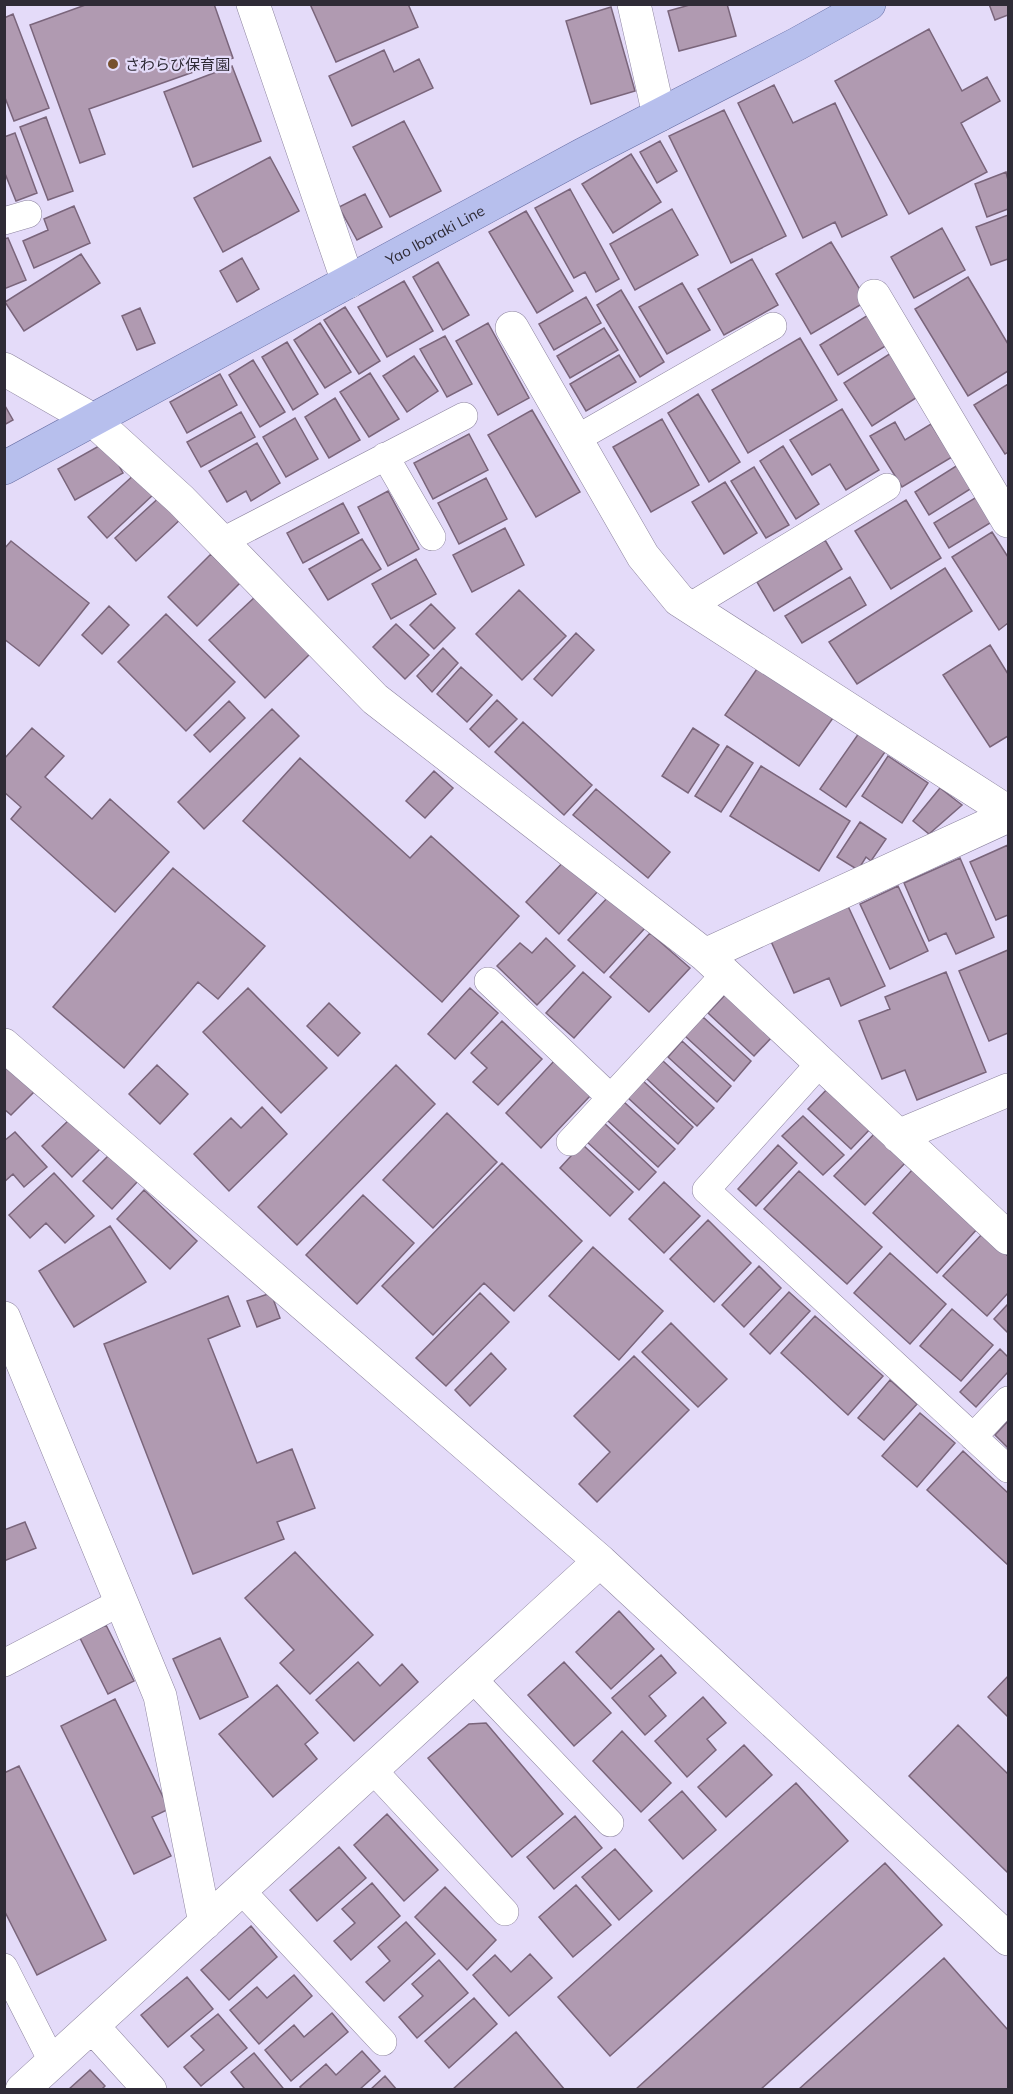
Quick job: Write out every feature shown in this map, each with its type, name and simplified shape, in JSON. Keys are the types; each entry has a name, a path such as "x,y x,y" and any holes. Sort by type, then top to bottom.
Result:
{"main road":[{"name":"Yao Ibaraki Line","path":"4,468 869,4"}],"street":[{"path":"253,4 348,282"},
{"path":"634,4 659,115"},
{"path":"874,296 1008,520"},
{"path":"512,328 643,556 679,600 1008,814 715,965"},
{"path":"4,369 93,420 181,500 375,699 715,965 1008,1238"},
{"path":"4,1045 600,1562 1008,1939"},
{"path":"898,1136 1008,1090"},
{"path":"4,1318 160,1696 205,1923"},
{"path":"22,2090 600,1562"},
{"path":"93,2027 150,2090"}],"lane":[{"path":"576,439 773,326"},
{"path":"222,542 464,416"},
{"path":"386,456 432,537"},
{"path":"689,607 887,487"},
{"path":"570,1142 611,1098 715,965"},
{"path":"488,981 611,1098"},
{"path":"820,1063 706,1190 1008,1469"},
{"path":"974,1437 1008,1400"},
{"path":"4,1663 121,1602"},
{"path":"473,1679 610,1823"},
{"path":"373,1770 505,1912"},
{"path":"241,1890 383,2042"},
{"path":"4,1967 53,2063"}],"building":[{"path":"88,4 214,4 233,58 89,109 105,154 80,163 30,25"},
{"path":"310,4 408,4 418,27 336,62"},
{"path":"693,4 727,4 736,36 679,51 668,11"},
{"path":"989,4 1008,4 1008,15 995,20"},
{"path":"611,7 635,91 591,104 566,21"},
{"path":"13,14 49,108 14,121 4,95 4,18"},
{"path":"929,29 962,91 987,77 1000,101 961,123 987,172 909,214 835,81"},
{"path":"384,50 394,72 419,59 433,88 352,126 329,76"},
{"path":"232,66 261,141 193,167 164,92"},
{"path":"774,85 793,123 835,103 887,215 842,237 835,222 803,238 738,103"},
{"path":"724,110 786,236 731,263 669,136"},
{"path":"46,117 73,191 48,200 20,127"},
{"path":"404,121 441,191 390,217 353,147"},
{"path":"15,133 37,193 16,201 4,171 4,137"},
{"path":"660,141 677,171 657,183 640,152"},
{"path":"631,154 661,202 613,233 582,184"},
{"path":"270,157 299,211 223,252 194,198"},
{"path":"1006,172 1008,209 987,217 975,184"},
{"path":"570,189 619,279 596,292 585,272 574,278 535,208"},
{"path":"365,194 382,227 357,240 339,207"},
{"path":"74,206 90,243 34,268 23,241 48,230 44,219"},
{"path":"672,209 698,255 635,290 610,244"},
{"path":"526,211 573,291 537,313 489,232"},
{"path":"1008,215 1008,259 991,265 976,227"},
{"path":"942,228 965,270 914,298 891,257"},
{"path":"8,238 26,280 4,289 4,239"},
{"path":"831,242 867,301 811,334 776,274"},
{"path":"81,254 100,283 24,331 5,302"},
{"path":"242,258 259,289 237,302 220,271"},
{"path":"752,259 778,305 724,335 698,289"},
{"path":"438,262 469,315 443,330 413,277"},
{"path":"968,277 1008,344 1008,371 968,396 915,309"},
{"path":"404,281 433,331 387,357 358,307"},
{"path":"682,283 710,330 667,354 639,307"},
{"path":"621,290 664,362 640,377 597,305"},
{"path":"586,297 601,323 554,350 539,324"},
{"path":"345,307 380,361 359,374 324,320"},
{"path":"140,308 155,343 137,350 122,316"},
{"path":"873,312 892,342 838,375 820,345"},
{"path":"320,323 351,372 325,388 294,340"},
{"path":"488,323 529,398 498,415 456,341"},
{"path":"604,328 618,350 570,378 557,356"},
{"path":"445,336 472,384 447,397 420,349"},
{"path":"800,338 837,400 748,453 712,390"},
{"path":"287,342 318,394 293,410 262,357"},
{"path":"891,353 919,396 872,426 844,383"},
{"path":"619,355 636,382 586,411 570,384"},
{"path":"414,356 438,391 407,412 383,376"},
{"path":"253,360 285,412 260,427 229,375"},
{"path":"370,373 399,419 369,437 340,392"},
{"path":"220,374 237,405 187,433 170,402"},
{"path":"1008,384 1008,452 1005,454 974,405"},
{"path":"698,394 740,462 709,482 668,413"},
{"path":"335,398 360,440 329,458 305,417"},
{"path":"4,404 13,420 4,425"},
{"path":"842,409 879,470 846,490 830,464 812,475 790,440"},
{"path":"532,410 580,492 536,517 488,435"},
{"path":"241,412 255,437 201,467 187,442"},
{"path":"295,418 318,459 286,477 263,437"},
{"path":"662,419 699,485 651,512 613,447"},
{"path":"895,422 905,440 931,424 952,457 902,487 870,436"},
{"path":"469,434 488,470 433,499 414,463"},
{"path":"106,442 123,473 75,500 58,469"},
{"path":"257,443 280,483 251,501 246,491 227,502 209,471"},
{"path":"783,446 819,504 796,519 760,461"},
{"path":"961,463 975,486 929,515 915,492"},
{"path":"754,467 789,525 766,538 731,481"},
{"path":"136,473 155,493 107,538 88,517"},
{"path":"486,478 507,519 459,544 438,503"},
{"path":"725,482 757,533 724,554 692,502"},
{"path":"388,491 419,549 388,566 358,507"},
{"path":"163,494 183,517 136,561 115,538"},
{"path":"980,495 995,520 949,548 934,523"},
{"path":"906,500 941,558 891,589 855,531"},
{"path":"343,503 359,533 303,563 287,533"},
{"path":"505,528 524,565 472,592 453,555"},
{"path":"992,532 1008,557 1008,623 999,630 952,557"},
{"path":"362,539 381,569 328,600 309,569"},
{"path":"825,540 842,569 774,611 757,582"},
{"path":"11,541 89,603 39,666 4,639 4,549"},
{"path":"211,554 240,583 197,626 168,597"},
{"path":"416,559 436,594 391,619 372,584"},
{"path":"945,568 972,611 857,684 829,642"},
{"path":"850,577 866,605 802,643 785,616"},
{"path":"519,590 566,636 522,680 476,634"},
{"path":"257,595 312,652 265,698 209,640"},
{"path":"431,604 455,628 434,649 410,625"},
{"path":"109,606 129,625 102,654 82,635"},
{"path":"166,614 235,682 186,731 118,662"},
{"path":"396,624 429,655 405,679 373,647"},
{"path":"576,633 594,650 552,696 534,679"},
{"path":"990,645 1008,674 1008,736 990,747 943,675"},
{"path":"443,648 458,663 432,692 417,676"},
{"path":"759,666 833,718 799,766 725,715"},
{"path":"461,667 492,695 467,722 437,694"},
{"path":"497,700 517,719 489,747 470,729"},
{"path":"229,701 245,718 210,752 194,735"},
{"path":"272,709 299,736 204,829 178,802"},
{"path":"523,722 592,785 564,815 495,752"},
{"path":"32,728 64,756 45,777 92,819 110,799 169,852 115,912 11,819 21,807 4,792 4,759"},
{"path":"693,728 719,745 688,793 662,776"},
{"path":"859,733 885,752 846,807 820,789"},
{"path":"727,746 753,763 721,812 695,796"},
{"path":"888,756 928,783 902,823 862,796"},
{"path":"300,758 410,858 431,836 519,916 442,1002 243,821"},
{"path":"761,766 850,821 819,871 730,816"},
{"path":"434,771 453,788 425,818 406,801"},
{"path":"940,788 962,805 929,834 913,821"},
{"path":"596,789 670,852 648,878 573,815"},
{"path":"860,822 886,839 871,861 866,857 858,870 837,857"},
{"path":"1008,845 1008,915 996,920 970,862"},
{"path":"960,858 994,937 956,954 946,933 929,941 904,883"},
{"path":"565,860 598,891 559,934 526,902"},
{"path":"173,868 265,946 218,999 198,982 124,1068 53,1007"},
{"path":"898,886 928,951 890,969 860,904"},
{"path":"609,896 645,928 604,973 568,940"},
{"path":"847,904 885,986 841,1006 829,978 794,993 770,939"},
{"path":"650,933 690,968 649,1012 610,977"},
{"path":"546,938 575,966 537,1005 497,966 520,943 532,953"},
{"path":"1008,950 1008,1033 989,1041 959,971"},
{"path":"583,972 611,997 574,1038 546,1013"},
{"path":"946,972 986,1072 917,1100 905,1070 882,1079 859,1021 890,1009 885,997"},
{"path":"248,988 327,1068 281,1113 203,1032"},
{"path":"470,988 498,1013 455,1059 428,1034"},
{"path":"725,995 772,1037 754,1056 708,1013"},
{"path":"329,1003 360,1033 338,1056 307,1026"},
{"path":"703,1017 751,1061 734,1081 685,1036"},
{"path":"502,1021 542,1059 498,1105 473,1082 487,1068 471,1053"},
{"path":"682,1041 731,1086 717,1102 668,1057"},
{"path":"4,1060 36,1090 11,1115 4,1109"},
{"path":"554,1061 590,1096 541,1148 506,1113"},
{"path":"663,1061 714,1108 697,1126 646,1078"},
{"path":"157,1065 188,1094 160,1124 129,1094"},
{"path":"396,1065 435,1104 297,1245 258,1207"},
{"path":"642,1080 693,1127 678,1144 627,1097"},
{"path":"830,1086 873,1126 851,1149 808,1109"},
{"path":"624,1102 675,1149 658,1167 607,1120"},
{"path":"262,1107 287,1134 229,1191 194,1154 231,1118 241,1128"},
{"path":"447,1113 497,1162 433,1228 383,1180"},
{"path":"803,1116 844,1155 823,1175 782,1136"},
{"path":"71,1118 101,1148 72,1177 42,1146"},
{"path":"603,1122 656,1172 639,1190 586,1141"},
{"path":"15,1132 47,1167 24,1187 13,1174 4,1182 4,1141"},
{"path":"876,1132 907,1161 865,1205 834,1176"},
{"path":"582,1144 633,1192 610,1216 560,1168"},
{"path":"778,1145 797,1163 756,1206 738,1189"},
{"path":"110,1154 138,1181 112,1209 83,1181"},
{"path":"502,1163 582,1241 514,1311 484,1283 433,1335 382,1286"},
{"path":"913,1169 978,1228 937,1273 873,1213"},
{"path":"799,1171 882,1247 847,1284 764,1209"},
{"path":"54,1173 94,1216 65,1243 46,1223 30,1238 9,1215"},
{"path":"664,1182 700,1216 664,1253 629,1219"},
{"path":"144,1190 197,1241 170,1269 117,1219"},
{"path":"363,1195 414,1243 357,1304 306,1255"},
{"path":"708,1220 751,1263 714,1302 670,1259"},
{"path":"110,1226 146,1282 74,1327 39,1271"},
{"path":"983,1233 1008,1256 1008,1293 987,1316 943,1276"},
{"path":"593,1247 663,1311 619,1360 549,1296"},
{"path":"890,1253 946,1304 910,1344 854,1293"},
{"path":"759,1266 781,1288 744,1327 722,1305"},
{"path":"789,1292 810,1311 770,1354 750,1334"},
{"path":"271,1293 280,1318 257,1327 247,1301"},
{"path":"480,1293 509,1322 446,1386 416,1358"},
{"path":"228,1296 240,1326 208,1339 257,1463 292,1449 315,1508 277,1522 284,1539 193,1574 104,1344"},
{"path":"1008,1304 1008,1333 994,1319"},
{"path":"952,1309 993,1345 961,1381 920,1346"},
{"path":"815,1316 883,1376 848,1415 781,1353"},
{"path":"671,1323 727,1379 698,1407 642,1352"},
{"path":"1000,1349 1008,1357 1008,1372 976,1407 960,1392"},
{"path":"491,1353 506,1369 470,1406 455,1390"},
{"path":"634,1356 689,1410 597,1502 579,1484 610,1452 574,1416"},
{"path":"890,1380 917,1404 884,1440 858,1418"},
{"path":"920,1413 955,1443 917,1487 882,1456"},
{"path":"1008,1421 1008,1448 995,1435"},
{"path":"963,1451 1008,1493 1008,1565 927,1490"},
{"path":"25,1522 36,1548 4,1561 4,1530"},
{"path":"295,1552 373,1635 310,1694 280,1663 294,1650 245,1598"},
{"path":"619,1611 654,1649 611,1689 576,1652"},
{"path":"106,1625 134,1681 108,1694 80,1638"},
{"path":"220,1638 248,1697 200,1719 173,1659"},
{"path":"661,1655 676,1673 649,1696 666,1716 645,1735 612,1698"},
{"path":"358,1662 380,1686 402,1664 418,1682 354,1741 316,1700"},
{"path":"564,1662 611,1713 574,1746 528,1695"},
{"path":"1008,1676 1008,1717 988,1697"},
{"path":"277,1685 318,1733 305,1744 317,1759 273,1797 219,1734"},
{"path":"703,1697 726,1723 707,1739 716,1750 687,1777 655,1741"},
{"path":"115,1699 169,1809 152,1817 171,1856 134,1874 61,1726"},
{"path":"486,1723 563,1814 512,1857 428,1758 469,1724"},
{"path":"958,1725 1008,1774 1008,1873 909,1776"},
{"path":"622,1731 671,1783 641,1812 593,1761"},
{"path":"744,1745 772,1775 726,1817 698,1787"},
{"path":"19,1766 106,1940 37,1975 4,1910 4,1773"},
{"path":"796,1783 848,1841 610,2056 558,1997"},
{"path":"682,1791 716,1830 683,1859 649,1820"},
{"path":"387,1814 438,1870 404,1901 354,1845"},
{"path":"575,1816 602,1848 554,1889 527,1857"},
{"path":"339,1847 366,1878 317,1921 290,1890"},
{"path":"615,1849 652,1891 619,1920 582,1877"},
{"path":"885,1863 942,1925 760,2090 635,2090"},
{"path":"372,1883 400,1916 351,1960 334,1941 355,1923 342,1909"},
{"path":"576,1885 611,1925 573,1957 539,1917"},
{"path":"445,1887 496,1940 467,1970 415,1917"},
{"path":"406,1922 435,1954 384,2001 366,1982 390,1961 378,1947"},
{"path":"251,1926 277,1957 229,2000 201,1970"},
{"path":"530,1954 552,1978 509,2016 473,1975 495,1955 511,1972"},
{"path":"944,1958 1008,2030 1008,2090 798,2090"},
{"path":"439,1960 468,1993 417,2038 399,2017 423,1996 412,1984"},
{"path":"294,1975 312,1996 259,2044 230,2010 257,1987 267,1998"},
{"path":"187,1977 213,2009 168,2047 141,2015"},
{"path":"474,1998 497,2024 449,2068 425,2041"},
{"path":"332,2013 348,2032 291,2081 265,2050 294,2025 304,2037"},
{"path":"218,2014 247,2048 201,2086 184,2067 204,2050 191,2036"},
{"path":"516,2032 565,2090 452,2090"},
{"path":"362,2051 380,2071 359,2090 302,2090 300,2087 326,2064 336,2075"},
{"path":"254,2053 283,2088 282,2090 242,2090 244,2088 231,2072"},
{"path":"90,2070 105,2086 101,2090 68,2090"},
{"path":"385,2076 397,2090 370,2090"}],"place":[{"name":"さわらび保育園","path":"113,64"}]}
